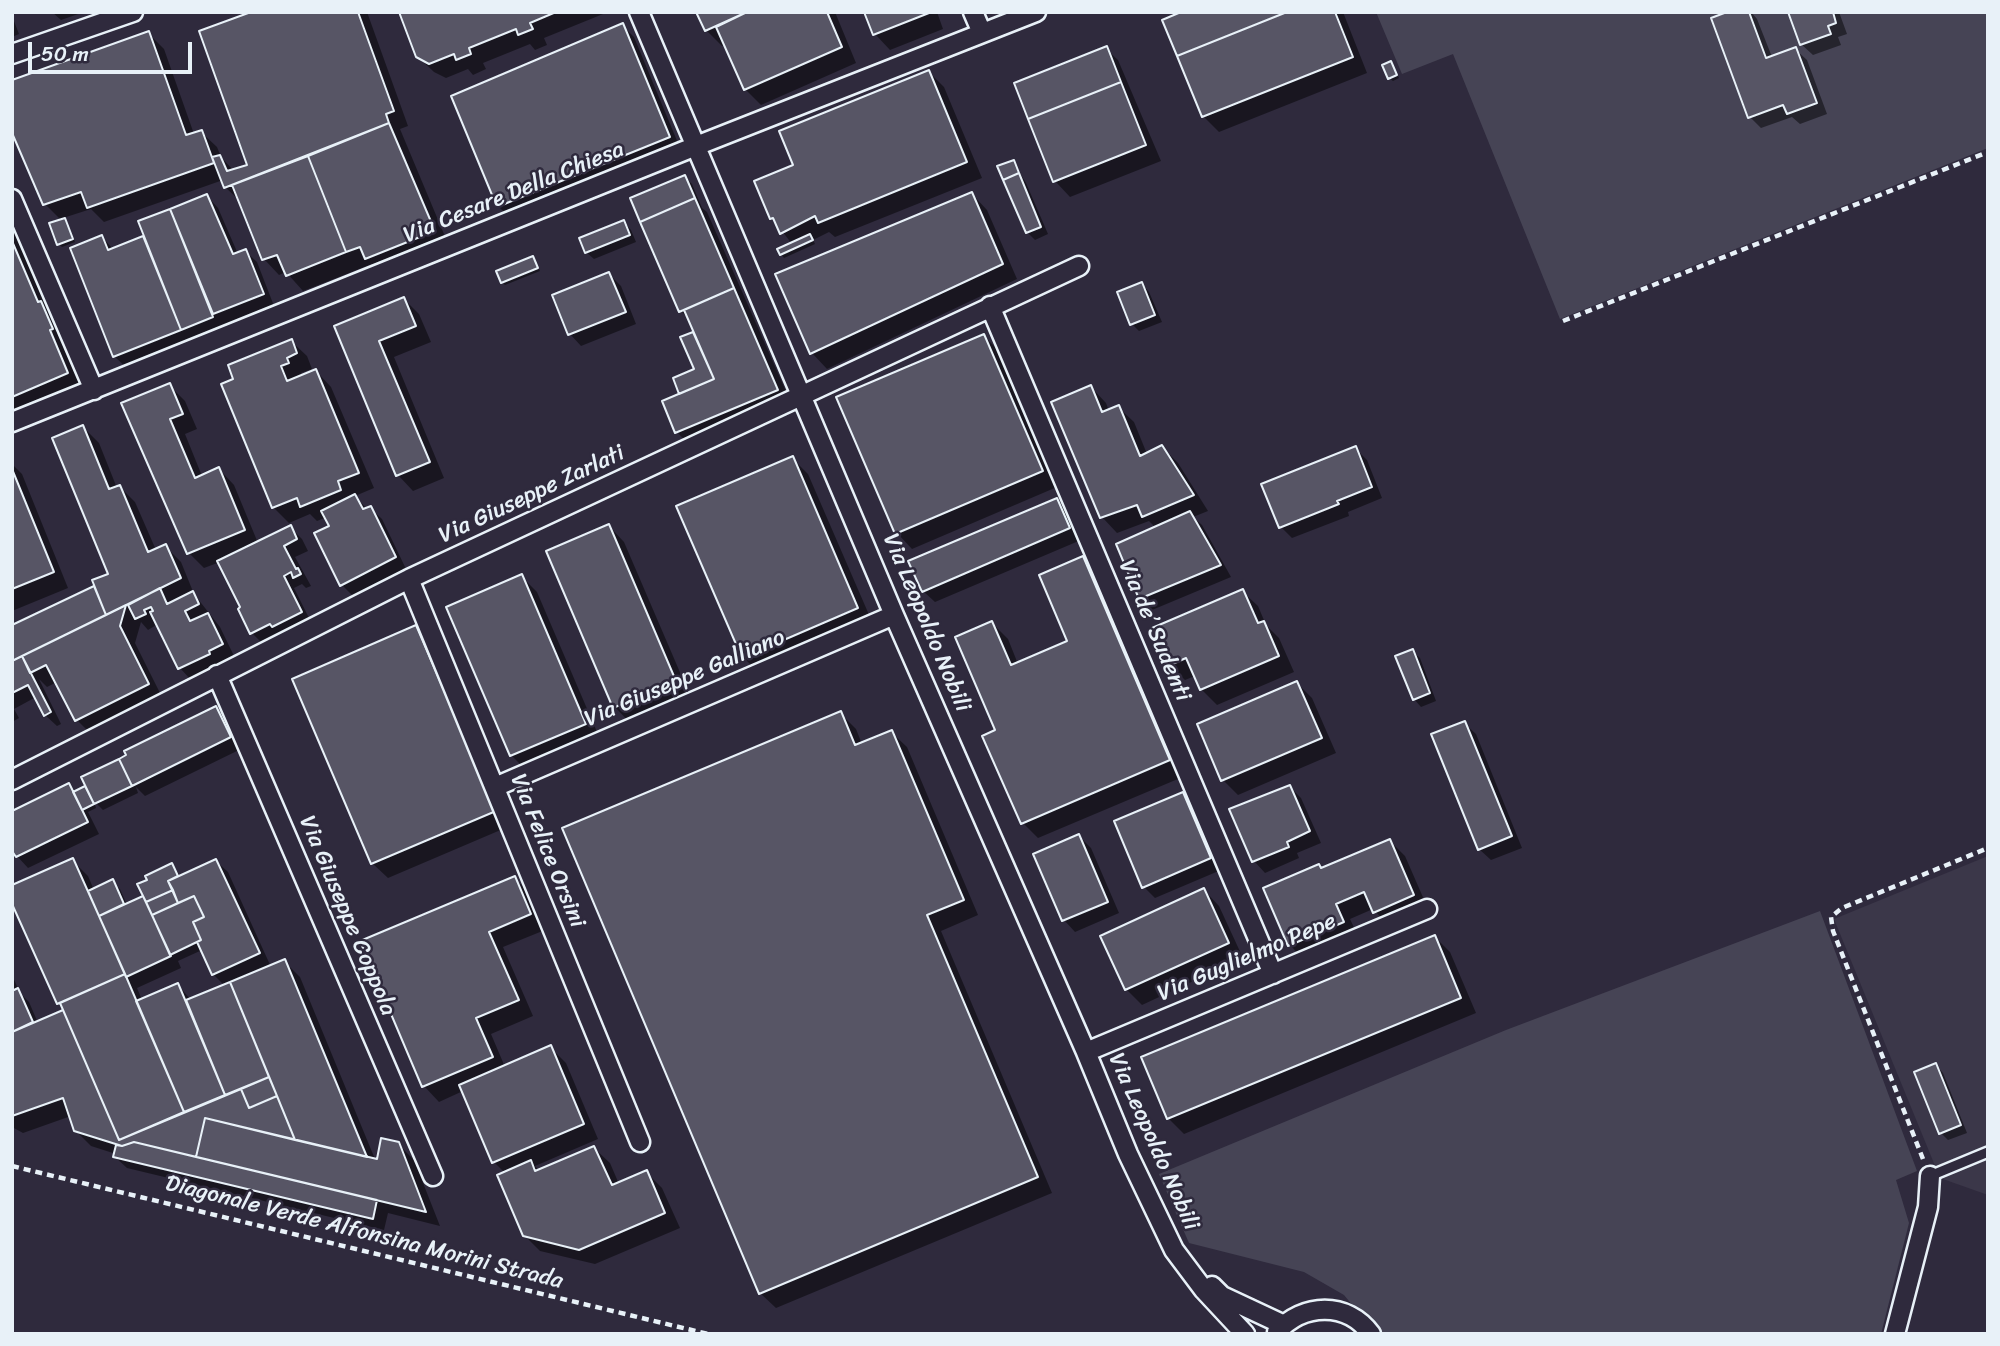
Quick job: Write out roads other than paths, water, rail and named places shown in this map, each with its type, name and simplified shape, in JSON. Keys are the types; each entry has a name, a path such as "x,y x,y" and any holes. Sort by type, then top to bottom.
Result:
{"street":[{"path":"12,54 133,12"},
{"name":"Via Leopoldo Nobili","path":"639,12 894,615 1128,1154 1174,1250 1205,1290 1245,1334"},
{"path":"973,12 982,33"},
{"name":"Via Cesare Della Chiesa","path":"12,422 696,145 1036,12"},
{"path":"12,199 94,390"},
{"name":"Via Giuseppe Zarlati","path":"12,780 410,579 1079,266"},
{"name":"Via de’ Sudenti","path":"990,306 1273,974"},
{"name":"Via Felice Orsini","path":"410,579 640,1142"},
{"name":"Via Giuseppe Galliano","path":"495,787 894,615"},
{"name":"Via Giuseppe Coppola","path":"216,675 433,1176"},
{"name":"Via Guglielmo Pepe","path":"1086,1052 1427,909"},
{"path":"1895,1334 1928,1206 1930,1176"},
{"name":"Via Leopoldo Nobili","path":"1174,1250 1222,1296 1280,1329"},
{"path":"1280,1329 1303,1312 1325,1309 1348,1314 1371,1334"}],"lane":[{"path":"1930,1176 1988,1152"}]}
